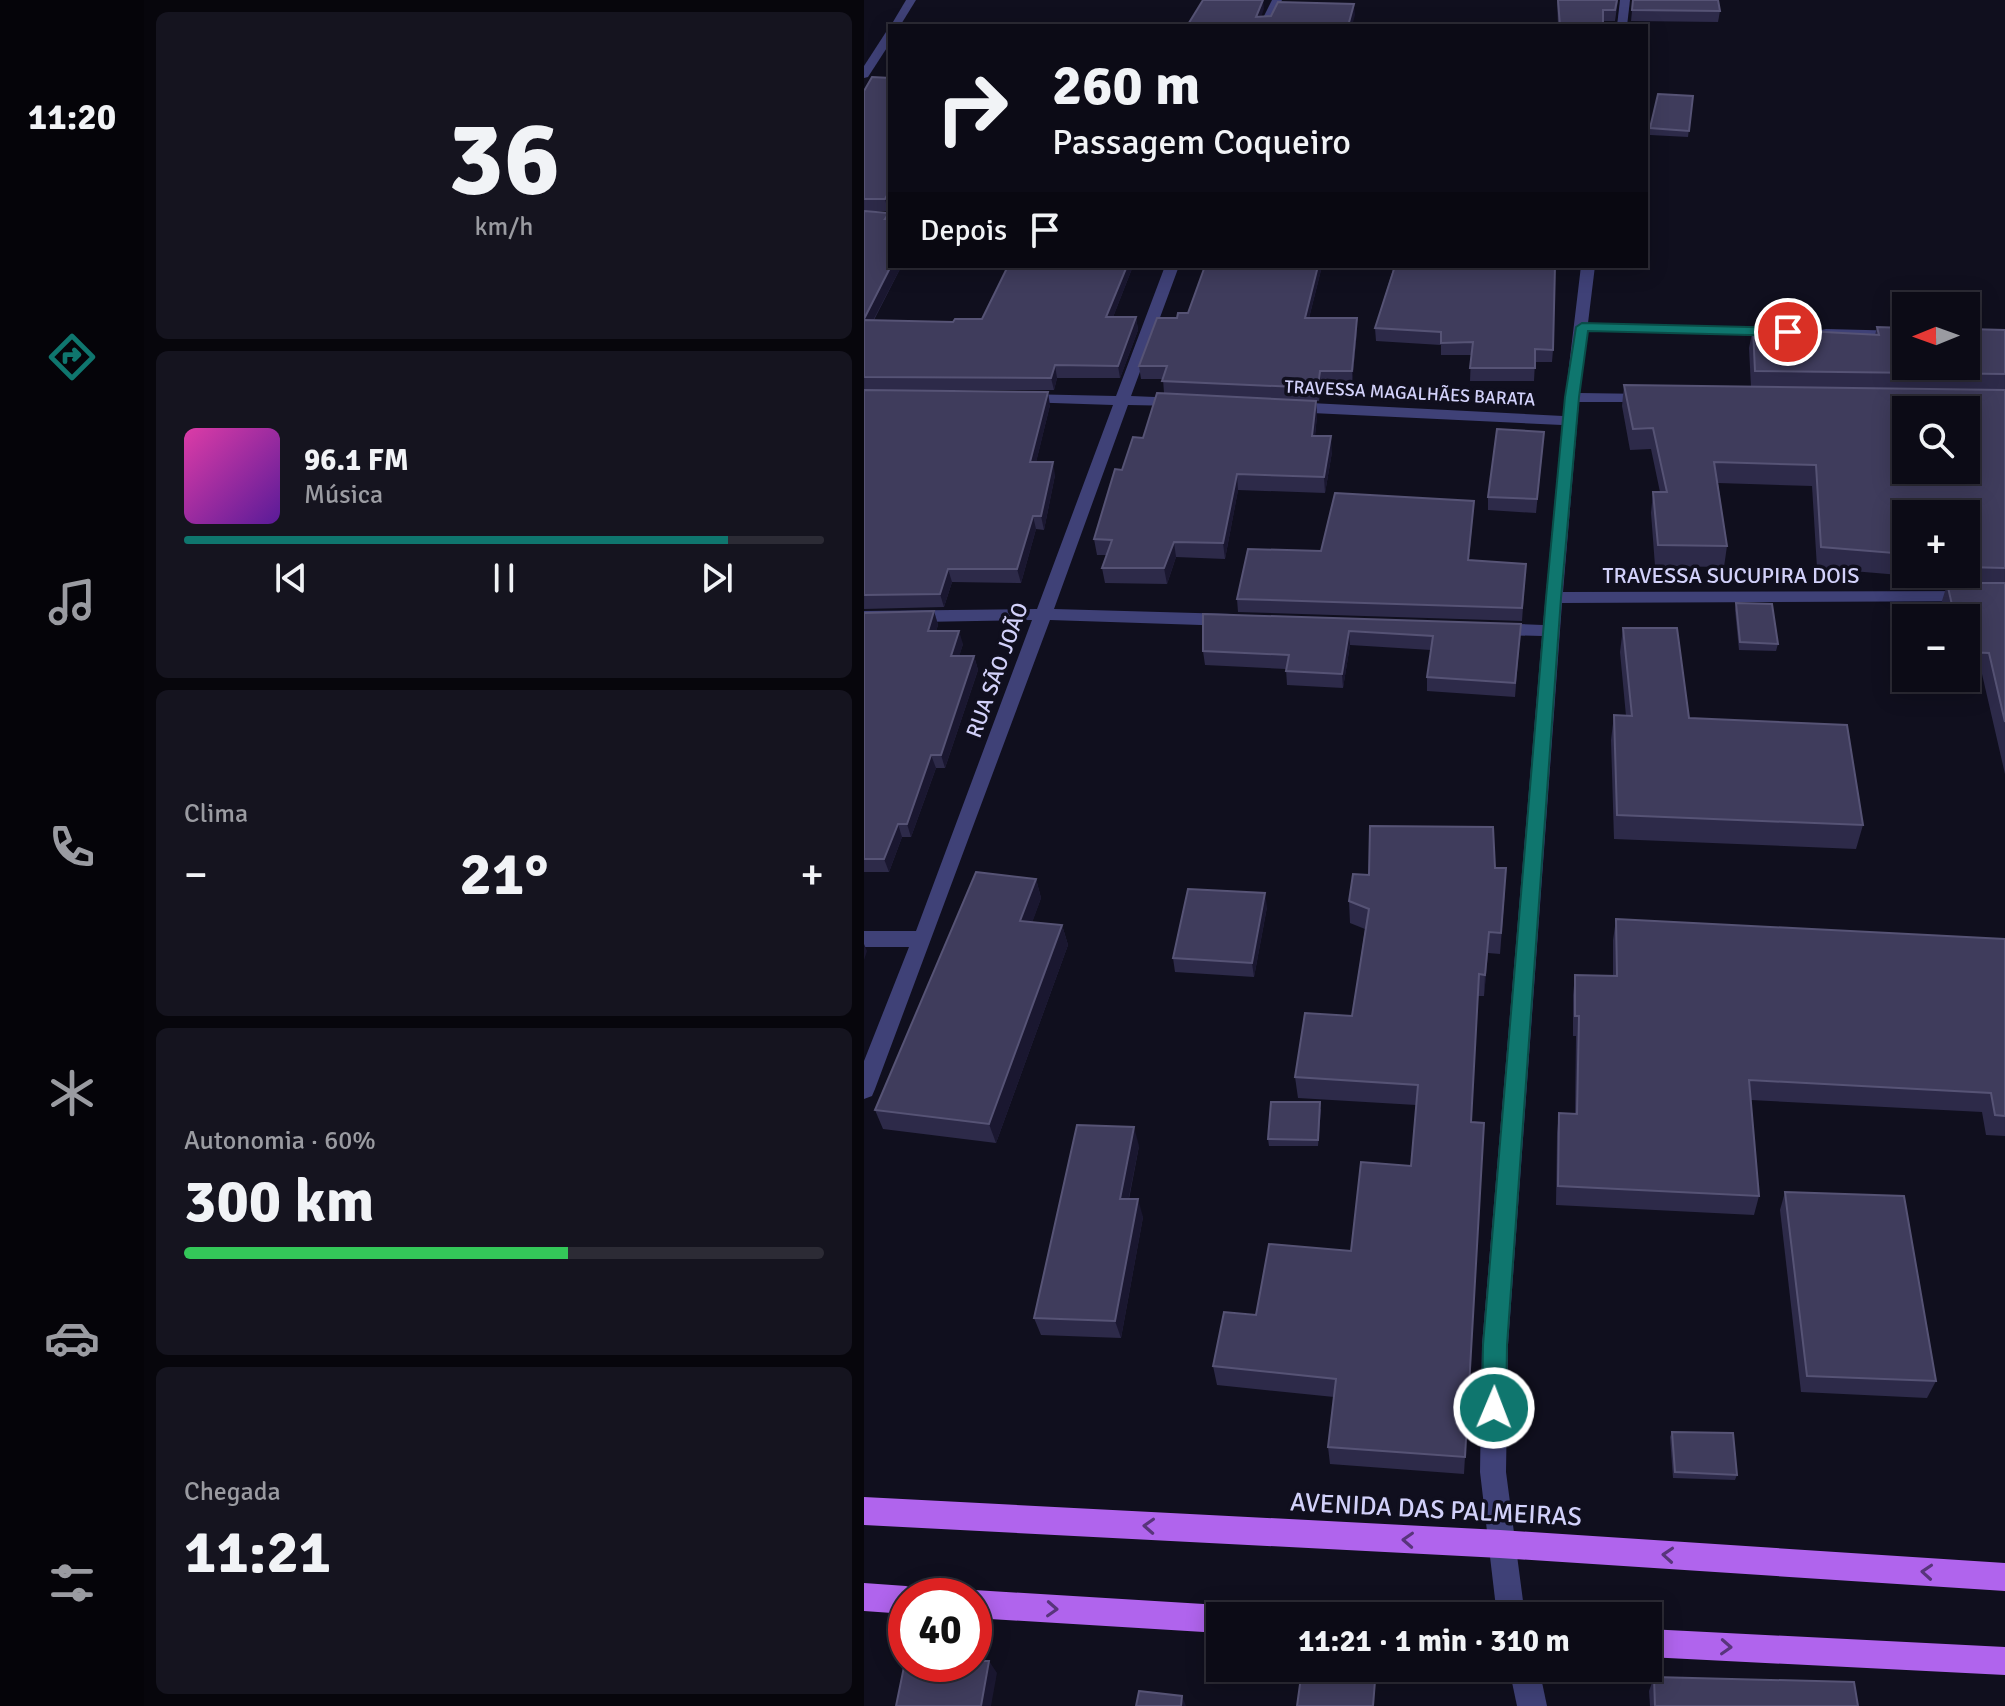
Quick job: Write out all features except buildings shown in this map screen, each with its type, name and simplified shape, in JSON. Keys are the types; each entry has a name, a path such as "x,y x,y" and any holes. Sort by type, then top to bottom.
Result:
{"main road":[{"name":"AVENIDA DAS PALMEIRAS","path":"864,1511 1500,1544 2005,1577"},
{"path":"864,1597 888,1599"},
{"path":"992,1605 1206,1618"},
{"path":"1662,1644 2005,1661"}],"street":[{"path":"896,24 911,0"},
{"path":"1265,24 1277,0"},
{"path":"1622,24 1625,0"},
{"path":"864,75 888,37"},
{"name":"RUA SÃO JOÃO","path":"864,1089 923,939 1171,268"},
{"path":"1509,1602 1493,1472 1495,1345 1551,631 1572,397 1588,268"},
{"path":"1582,327 1892,335"},
{"path":"1572,397 1665,398"},
{"path":"1001,398 1200,403"},
{"name":"TRAVESSA MAGALHÃES BARATA","path":"1277,407 1570,421"},
{"name":"TRAVESSA SUCUPIRA DOIS","path":"1554,598 2005,596"},
{"path":"864,617 1043,614 1249,621"},
{"path":"1472,628 1551,631"},
{"path":"864,939 923,939"},
{"path":"1527,1682 1532,1706"}],"route":[{"path":"1494,1408 1495,1345 1554,598 1572,397 1582,327 1788,332"}]}
